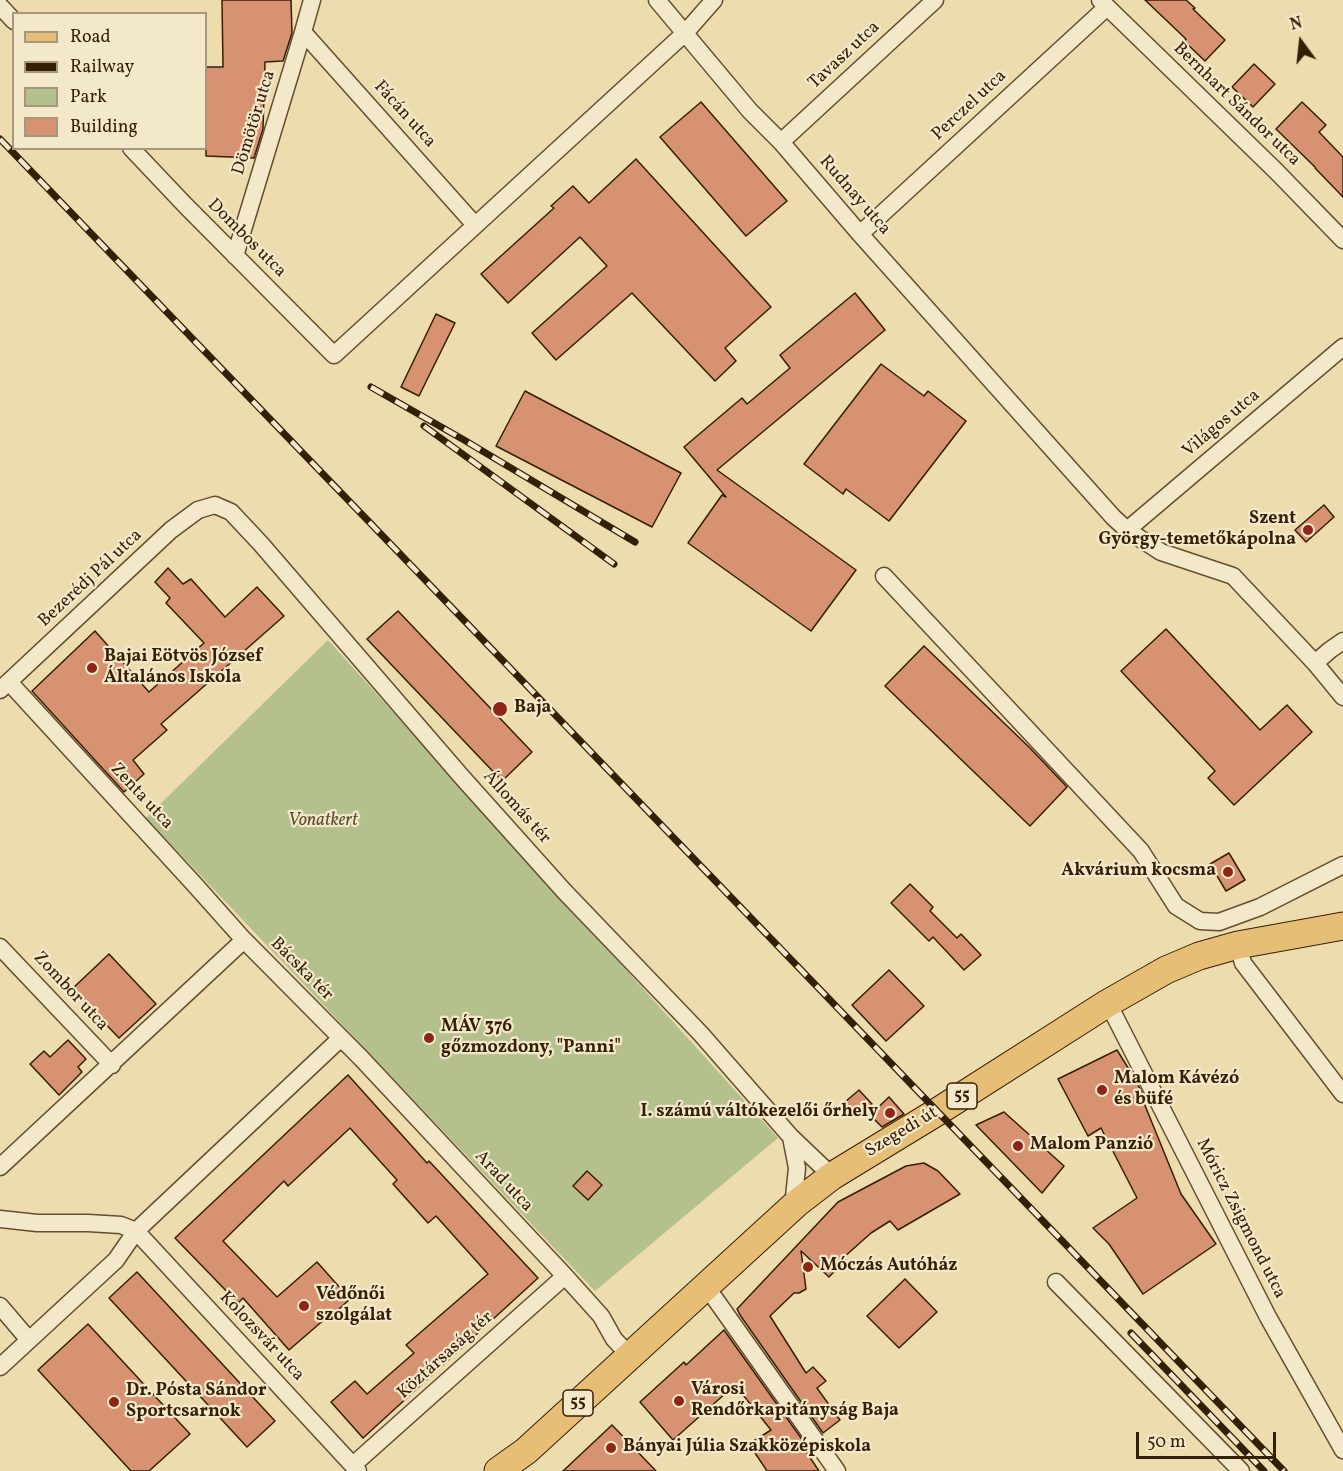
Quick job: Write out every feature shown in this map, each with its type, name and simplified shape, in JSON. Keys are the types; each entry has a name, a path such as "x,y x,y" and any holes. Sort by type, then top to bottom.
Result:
{"main road":[{"name":"Szegedi út","path":"498,1471 518,1461 793,1207 832,1176 1108,1003 1166,970 1200,956 1238,945 1343,926"}],"street":[{"name":"Dömötör utca","path":"235,256 312,0"},
{"name":"Rudnay utca","path":"657,0 750,111 781,142 860,234 1113,517 1127,530 1161,552 1233,576 1315,663 1343,697"},
{"path":"475,225 685,33 714,0"},
{"name":"Tavasz utca","path":"781,142 935,0"},
{"name":"Perczel utca","path":"860,234 1103,3"},
{"name":"Bernhart Sándor utca","path":"1103,3 1276,171 1343,240"},
{"path":"0,6 12,19"},
{"name":"Fácán utca","path":"303,32 475,225"},
{"name":"Dombos utca","path":"133,150 334,355 475,225"},
{"name":"Világos utca","path":"1127,530 1343,347"},
{"name":"Bezerédj Pál utca","path":"4,686 171,530 198,510 215,505"},
{"name":"Állomás tér","path":"215,505 231,512 261,544 476,793 564,891 701,1034 791,1137 832,1176"},
{"path":"884,576 1141,851 1176,906 1200,921 1219,922 1260,907 1343,865"},
{"path":"1315,663 1343,641"},
{"name":"Zenta utca","path":"4,686 195,885 244,940"},
{"name":"Bácska tér","path":"0,1167 244,940 341,1038"},
{"path":"1238,945 1243,963 1343,1094"},
{"name":"Zombor utca","path":"0,947 112,1065"},
{"name":"Móricz Zsigmond utca","path":"1108,1003 1263,1307 1343,1450"},
{"path":"0,1367 116,1260 135,1231 341,1038"},
{"name":"Arad utca","path":"341,1038 565,1276 601,1316 614,1340 630,1356"},
{"path":"791,1137 797,1168 793,1207"},
{"path":"0,1219 121,1225 135,1231"},
{"name":"Kolozsvár utca","path":"135,1231 356,1468"},
{"name":"Köztársaság tér","path":"356,1468 565,1276"},
{"path":"1056,1282 1241,1471"},
{"path":"706,1286 837,1471"},
{"path":"0,1306 28,1340"}],"green space":[{"name":"Vonatkert","path":"328,640 778,1138 595,1291 146,818"}],"building":[{"path":"222,0 291,0 292,33 283,61 265,62 263,129 254,158 206,156 207,67 223,67"},
{"path":"1145,0 1186,0 1225,40 1205,61 1184,41 1186,39"},
{"path":"1254,64 1275,84 1253,107 1232,87"},
{"path":"701,102 787,201 746,236 660,137"},
{"path":"1302,102 1326,125 1319,132 1343,157 1343,197 1276,129"},
{"path":"636,159 771,307 725,348 736,361 715,381 632,293 556,360 532,333 607,266 580,237 508,303 481,274 554,208 551,206 573,186 589,203"},
{"path":"855,293 885,330 717,470 856,570 811,631 688,543 722,495 726,497 684,447 742,398 747,404 790,368 780,355"},
{"path":"436,314 455,323 419,396 401,387"},
{"path":"881,364 924,396 928,391 966,421 889,521 846,489 843,494 804,464"},
{"path":"525,391 681,473 652,527 496,446"},
{"name":"Szent György-temetőkápolna","path":"1324,505 1334,517 1306,542 1295,530"},
{"name":"Bajai Eötvös József Általános Iskola","path":"168,568 183,584 191,579 225,617 257,587 284,616 161,724 167,730 133,760 144,774 124,792 32,691 95,631 149,692 204,643 166,603 170,598 155,582"},
{"path":"398,611 532,752 502,781 367,639"},
{"path":"1166,629 1260,730 1287,705 1312,732 1234,805 1208,778 1215,771 1121,671"},
{"path":"924,646 1067,787 1030,826 885,686"},
{"name":"Akvárium kocsma","path":"1229,853 1245,880 1226,891 1210,864"},
{"path":"910,884 933,907 930,911 957,938 961,934 981,955 964,970 933,937 929,941 891,903"},
{"path":"109,954 156,1004 119,1038 72,989"},
{"path":"889,970 924,1006 886,1041 852,1005"},
{"path":"68,1040 86,1059 78,1067 82,1072 59,1095 30,1064 44,1051 50,1057"},
{"path":"1117,1050 1146,1101 1144,1103 1181,1194 1216,1244 1143,1294 1109,1244 1093,1228 1137,1198 1101,1128 1088,1136 1058,1079"},
{"path":"348,1075 427,1163 429,1161 538,1278 363,1438 331,1402 355,1381 367,1394 414,1353 406,1345 488,1274 436,1216 428,1223 393,1184 397,1180 350,1128 288,1186 284,1181 223,1241 277,1297 317,1262 350,1299 289,1350 243,1298 238,1303 175,1238"},
{"path":"859,1090 872,1104 858,1117 845,1102"},
{"name":"I. számú váltókezelői őrhely","path":"889,1097 904,1114 882,1127 870,1115"},
{"name":"Malom Panzió","path":"1004,1112 1064,1166 1042,1193 976,1125"},
{"name":"Móczás Autóház","path":"924,1163 938,1171 960,1194 898,1230 890,1221 871,1233 843,1258 845,1260 829,1277 801,1251 806,1289 794,1293 770,1316 806,1373 813,1367 826,1381 817,1388 840,1420 823,1433 737,1309 838,1202 906,1166"},
{"path":"587,1171 602,1185 588,1200 573,1186"},
{"path":"137,1272 275,1421 247,1447 109,1298"},
{"path":"905,1279 937,1312 899,1348 867,1316"},
{"name":"Dr. Pósta Sándor Sportcsarnok","path":"88,1324 190,1434 149,1471 131,1471 38,1370"},
{"path":"724,1330 806,1445 803,1447 819,1471 767,1471 749,1444 771,1430 735,1385 673,1440 640,1402 684,1362 686,1365"},
{"name":"Bányai Júlia Szakközépiskola","path":"612,1425 656,1471 563,1471"}],"railway":[{"path":"0,139 1284,1471"},
{"path":"371,387 635,542"},
{"path":"424,426 614,564"},
{"path":"1131,1333 1264,1471"}],"place":[{"name":"Szent György-temetőkápolna","path":"1308,530"},
{"name":"Bajai Eötvös József Általános Iskola","path":"92,668"},
{"name":"Baja","path":"500,709"},
{"name":"Akvárium kocsma","path":"1228,872"},
{"name":"MÁV 376 gőzmozdony, \"Panni\"","path":"429,1038"},
{"name":"Malom Kávézó és büfé","path":"1102,1090"},
{"name":"I. számú váltókezelői őrhely","path":"890,1113"},
{"name":"Malom Panzió","path":"1018,1146"},
{"name":"Móczás Autóház","path":"808,1267"},
{"name":"Védőnői szolgálat","path":"304,1306"},
{"name":"Városi Rendőrkapitányság Baja","path":"679,1401"},
{"name":"Dr. Pósta Sándor Sportcsarnok","path":"114,1402"},
{"name":"Bányai Júlia Szakközépiskola","path":"611,1448"}]}
